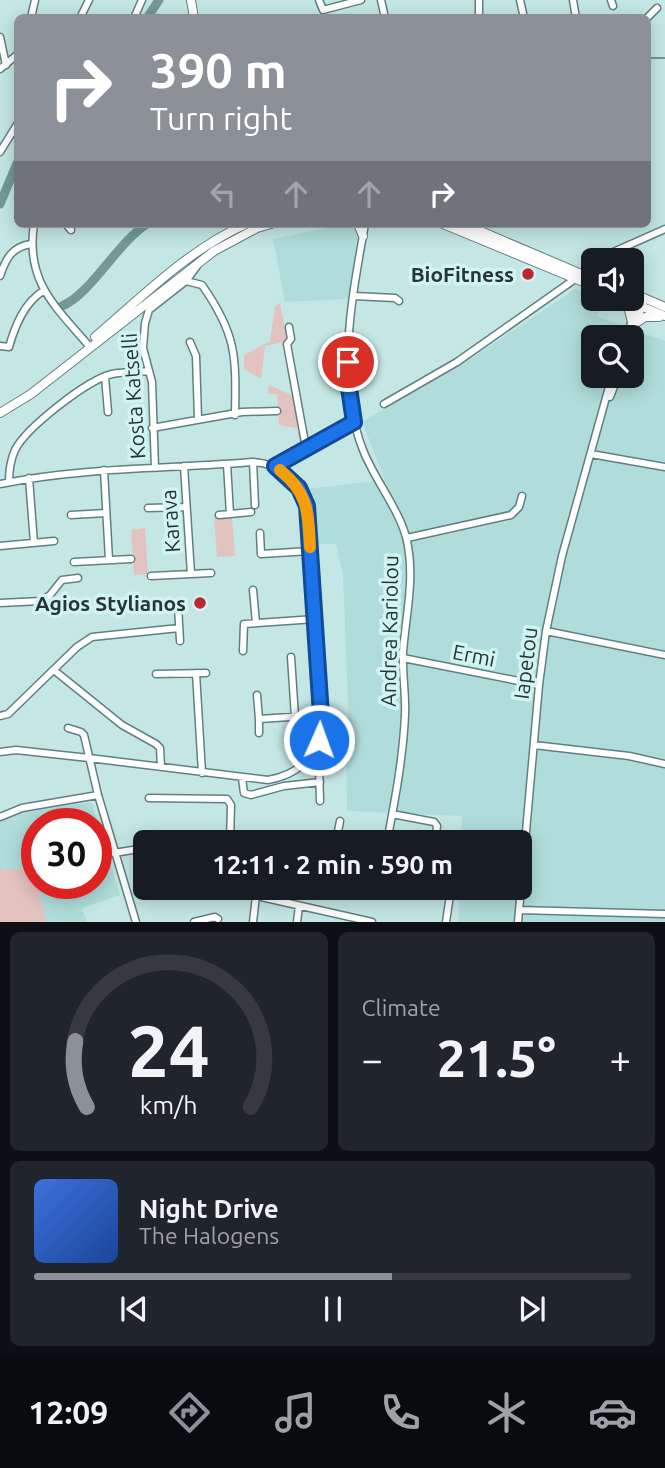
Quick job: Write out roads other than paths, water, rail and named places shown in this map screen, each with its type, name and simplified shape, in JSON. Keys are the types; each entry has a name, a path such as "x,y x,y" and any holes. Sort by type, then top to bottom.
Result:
{"main road":[{"path":"89,345 178,265 231,228"},
{"path":"222,235 245,228"},
{"path":"0,410 200,261 249,228"},
{"path":"360,228 363,236"},
{"path":"453,228 580,278"},
{"path":"473,228 580,278"},
{"path":"644,301 665,307"},
{"path":"644,303 665,316"},
{"path":"630,311 635,322 645,317 665,316"}],"street":[{"path":"319,0 321,9 340,2 361,0"},
{"path":"651,14 657,8 658,0"},
{"path":"657,8 665,13"},
{"path":"0,37 3,67"},
{"path":"1,150 14,130"},
{"path":"33,228 31,244 43,291 89,345"},
{"name":"Andrea Kariolou","path":"364,228 354,296 348,381 354,422 370,467 407,538 412,577 403,658 403,750 389,830"},
{"path":"623,248 665,229"},
{"path":"0,276 10,253 31,244"},
{"name":"Kosta Katselli","path":"155,468 152,382 143,337 149,310 186,281 200,261"},
{"path":"384,404 457,362 580,278"},
{"path":"186,281 202,285 222,317 232,341 236,362 235,415"},
{"path":"0,346 9,347 24,310 35,296 43,291"},
{"path":"354,296 395,298 399,301"},
{"path":"634,325 637,311"},
{"path":"289,327 291,339 287,344 306,448"},
{"path":"190,342 196,356 198,419"},
{"path":"9,482 16,448 26,435 63,403 87,385 111,374 149,371"},
{"path":"104,377 108,412"},
{"name":"Iapetou","path":"519,922 546,631 562,556 609,388"},
{"name":"Iapetou","path":"601,415 613,388"},
{"path":"152,428 242,412 277,411"},
{"path":"275,466 354,422"},
{"path":"591,454 665,467"},
{"path":"0,484 104,470 253,462 275,466 292,480 307,506 321,715 319,740 309,759 292,773 268,780 16,750 0,752"},
{"path":"253,462 255,505"},
{"path":"227,464 230,514"},
{"name":"Karava","path":"184,466 191,574"},
{"path":"104,470 109,560"},
{"path":"29,478 34,543"},
{"path":"407,538 511,515 519,507 522,495"},
{"path":"148,509 186,507"},
{"path":"219,515 251,512"},
{"path":"71,515 106,513"},
{"path":"260,533 261,554 310,551"},
{"path":"0,546 54,541"},
{"path":"74,562 131,559"},
{"path":"151,576 211,573"},
{"path":"0,603 41,601 62,580 78,578"},
{"path":"253,590 256,622"},
{"path":"178,606 180,641"},
{"path":"243,651 244,624 314,619"},
{"path":"0,716 8,714 77,647 92,636 179,628"},
{"path":"546,631 665,655"},
{"path":"291,657 295,717"},
{"name":"Ermi","path":"403,658 539,685"},
{"path":"55,671 122,725 156,744 160,748 161,767"},
{"path":"196,673 202,773"},
{"path":"156,674 206,673"},
{"path":"257,695 260,733"},
{"path":"259,719 321,715"},
{"path":"68,728 84,735 114,853 136,922"},
{"path":"534,745 629,756 665,764"},
{"path":"319,768 320,801"},
{"path":"242,778 244,793 251,795 284,786 320,782"},
{"path":"0,817 22,808 98,794"},
{"path":"149,798 227,799 231,804 230,830"},
{"path":"392,814 434,822 436,830"},
{"path":"338,830 340,821"},
{"path":"114,853 133,850"},
{"path":"253,922 256,900"},
{"path":"274,900 372,922"},
{"path":"446,922 449,900"},
{"path":"297,922 299,906"},
{"path":"519,909 665,914"},
{"path":"336,914 336,922"},
{"path":"194,922 204,918 218,919"}],"waterway":[{"path":"150,14 159,0"},
{"path":"651,58 665,58"},
{"path":"0,204 14,171"},
{"path":"62,306 83,291 142,228"}],"place":[{"name":"BioFitness","path":"528,274"},
{"name":"Agios Stylianos","path":"200,603"}]}
